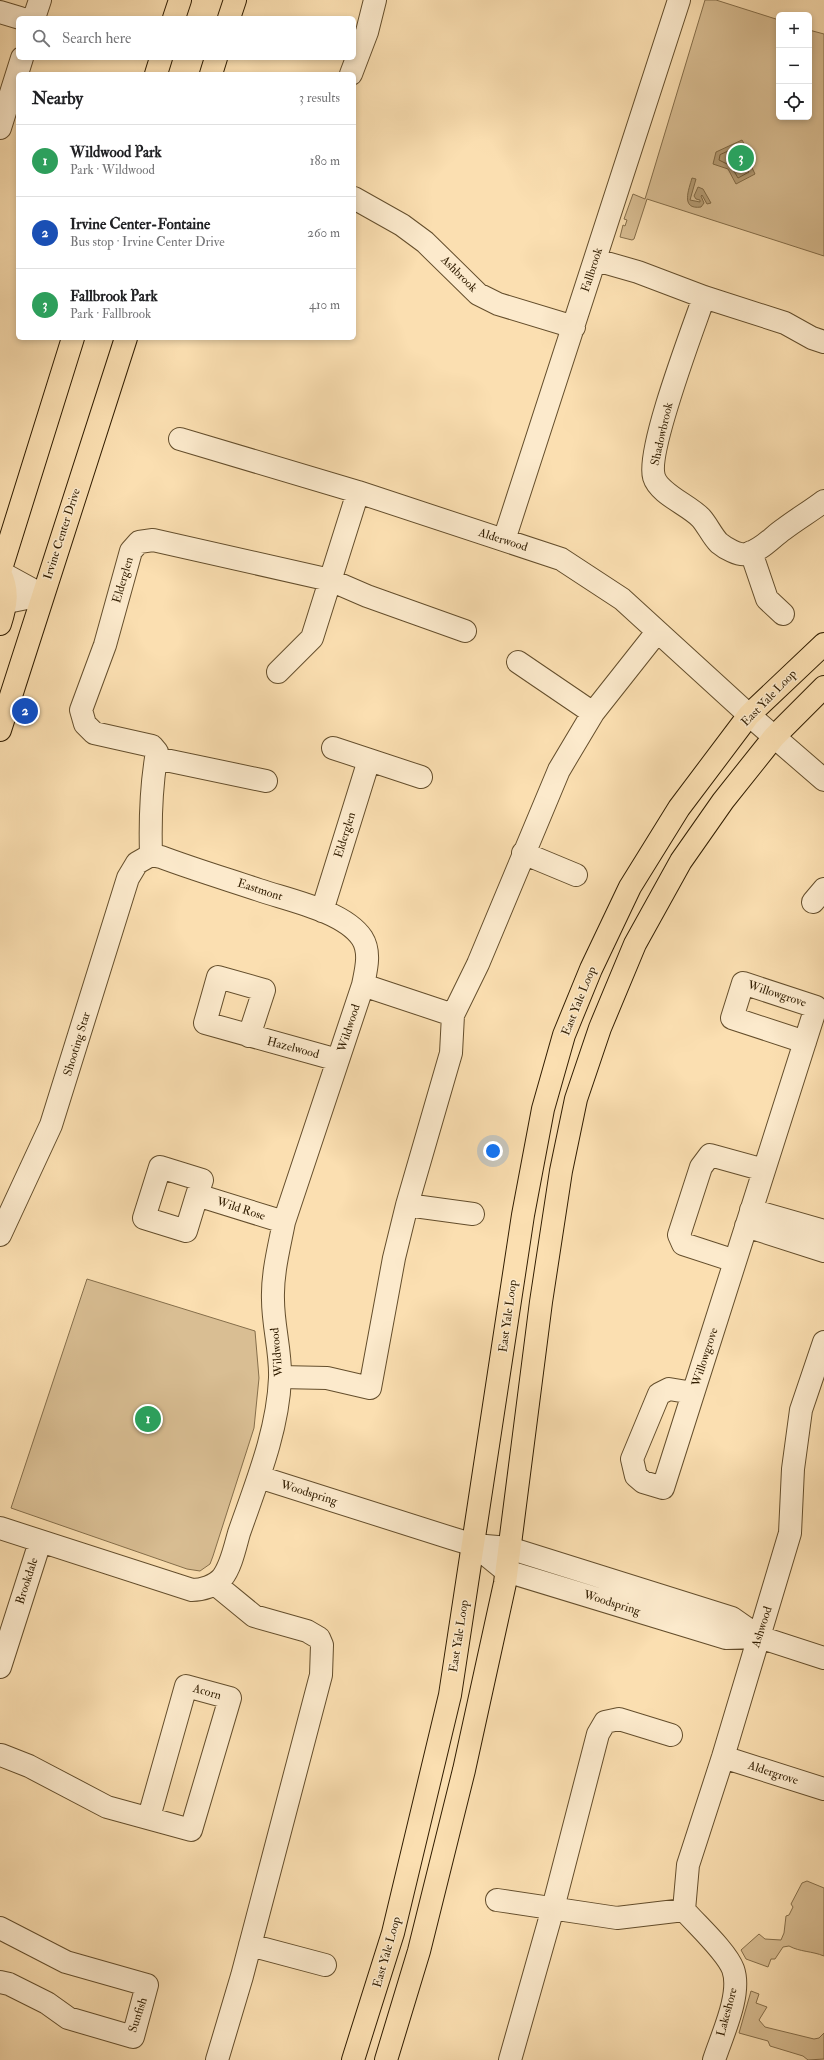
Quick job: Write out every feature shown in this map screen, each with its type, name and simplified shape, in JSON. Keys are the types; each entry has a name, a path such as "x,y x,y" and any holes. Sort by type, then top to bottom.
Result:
{"main road":[{"path":"175,16 180,0"},
{"path":"230,16 235,0"},
{"path":"157,72 160,60"},
{"path":"212,72 215,60"},
{"path":"0,624 4,581 0,572 72,340"},
{"name":"Irvine Center Drive","path":"0,730 42,595 125,340"},
{"name":"East Yale Loop","path":"353,2060 393,1933 450,1695 523,1215 543,1108 564,1035 591,969 630,887 679,808 749,715 824,644"},
{"path":"386,2060 419,1951 460,1785 506,1571 543,1286 561,1171 578,1092 600,1028 635,944 681,861 723,801 774,737 824,687"}],"street":[{"path":"35,16 40,0"},
{"path":"352,72 367,32 375,0"},
{"name":"Fallbrook","path":"504,540 679,0"},
{"path":"0,12 16,17"},
{"path":"18,72 21,60"},
{"path":"0,128 16,77"},
{"name":"Ashbrook","path":"356,199 402,225 425,242 478,294 498,304 574,327"},
{"path":"596,260 638,272 704,297 785,323 812,338 824,342"},
{"name":"Shadowbrook","path":"704,297 665,412 652,466 654,476 660,488 694,511 711,529 719,543 733,552 745,555 751,552"},
{"name":"Alderwood","path":"180,439 358,492 561,559 622,599 749,715 824,780"},
{"path":"278,672 312,638 358,492"},
{"path":"783,614 767,599 751,552 758,549 824,501"},
{"name":"Elderglen","path":"156,758 157,752 152,746 94,733 85,724 81,710 105,645 131,551 139,542 153,540 330,580 367,596 465,631"},
{"path":"0,572 42,595"},
{"path":"3,601 42,595"},
{"path":"280,1377 327,1378 370,1388 394,1258 407,1205 452,1053 453,1014 478,964 558,770 593,713 657,632"},
{"path":"518,662 593,713"},
{"path":"333,748 421,777"},
{"path":"151,855 150,833 156,758 266,781"},
{"name":"Elderglen","path":"322,911 369,760"},
{"path":"523,853 576,875"},
{"name":"Eastmont","path":"151,855 161,857 322,911 349,925 363,939"},
{"name":"Shooting Star","path":"0,1235 51,1125 128,878 137,863 151,855"},
{"name":"Wildwood","path":"215,1584 223,1576 227,1569 259,1477 278,1405 280,1377 272,1299 276,1261 284,1222 363,985 368,964 367,952 363,939"},
{"path":"363,985 453,1014"},
{"name":"Hazelwood","path":"249,1036 338,1060"},
{"name":"Willowgrove","path":"693,1393 670,1389 659,1394 632,1459 636,1476 643,1482 663,1488 805,1042"},
{"path":"735,1261 683,1244 679,1236 701,1167 710,1155 764,1170"},
{"name":"Wild Rose","path":"197,1195 284,1222"},
{"path":"407,1205 473,1214"},
{"path":"749,1218 824,1231"},
{"path":"749,1218 824,1251"},
{"name":"Ashwood","path":"684,1910 688,1865 723,1757 751,1660 760,1637 790,1533 793,1469 801,1410 824,1342"},
{"name":"Woodspring","path":"259,1477 474,1545 509,1548 732,1618 760,1637 824,1658"},
{"path":"0,1528 192,1590 199,1590 215,1584 254,1616 307,1631 319,1638 322,1645 321,1675 250,1945 217,2060"},
{"name":"Brookdale","path":"0,1667 40,1542"},
{"name":"Woodspring","path":"474,1545 506,1571 726,1638 760,1637"},
{"name":"Acorn","path":"0,1752 107,1806 191,1830 230,1698 186,1686 149,1817"},
{"path":"510,2060 553,1908 598,1734 605,1722 619,1719 671,1735"},
{"name":"Aldergrove","path":"723,1757 824,1789"},
{"path":"497,1900 617,1918 684,1910"},
{"name":"Lakeshore","path":"684,1910 728,1959 733,1969 735,1995 714,2060"},
{"name":"Sunfish","path":"0,1928 66,1962 147,1985 133,2037 68,2018 47,2003 9,1984 0,1982"},
{"path":"250,1945 325,1965"}],"shaded area":[{"path":"705,0 716,0 776,19 776,120 812,120 812,31 824,34 824,256 647,199 634,239 632,240 620,237 623,225 625,226 627,220 624,219 633,194 645,199"},
{"path":"87,1279 255,1331 259,1378 254,1428 210,1564 200,1571 187,1569 11,1508"},
{"path":"807,1881 824,1888 824,1956 789,1946 783,1947 775,1959 771,1959 768,1967 746,1959 741,1950 759,1934 765,1939 781,1940 784,1933 786,1916 789,1915 793,1907 791,1904 802,1883"},
{"path":"751,1991 759,1994 756,2003 767,2007 759,2020 765,2027 814,2039 819,2038 824,2033 824,2059 808,2060 803,2056 770,2046 768,2041 739,2033"}],"water":[{"path":"742,140 747,149 744,151 755,174 736,184 728,169 713,164 716,152"},
{"path":"692,178 696,179 690,200 700,202 700,200 696,199 694,196 698,187 703,189 711,203 707,204 702,195 701,196 704,203 701,207 694,207 690,205 688,202 688,193"}],"place":[{"name":"Fallbrook Park","path":"741,158"},
{"name":"Irvine Center-Fontaine","path":"25,711"},
{"name":"Wildwood Park","path":"148,1419"}]}
